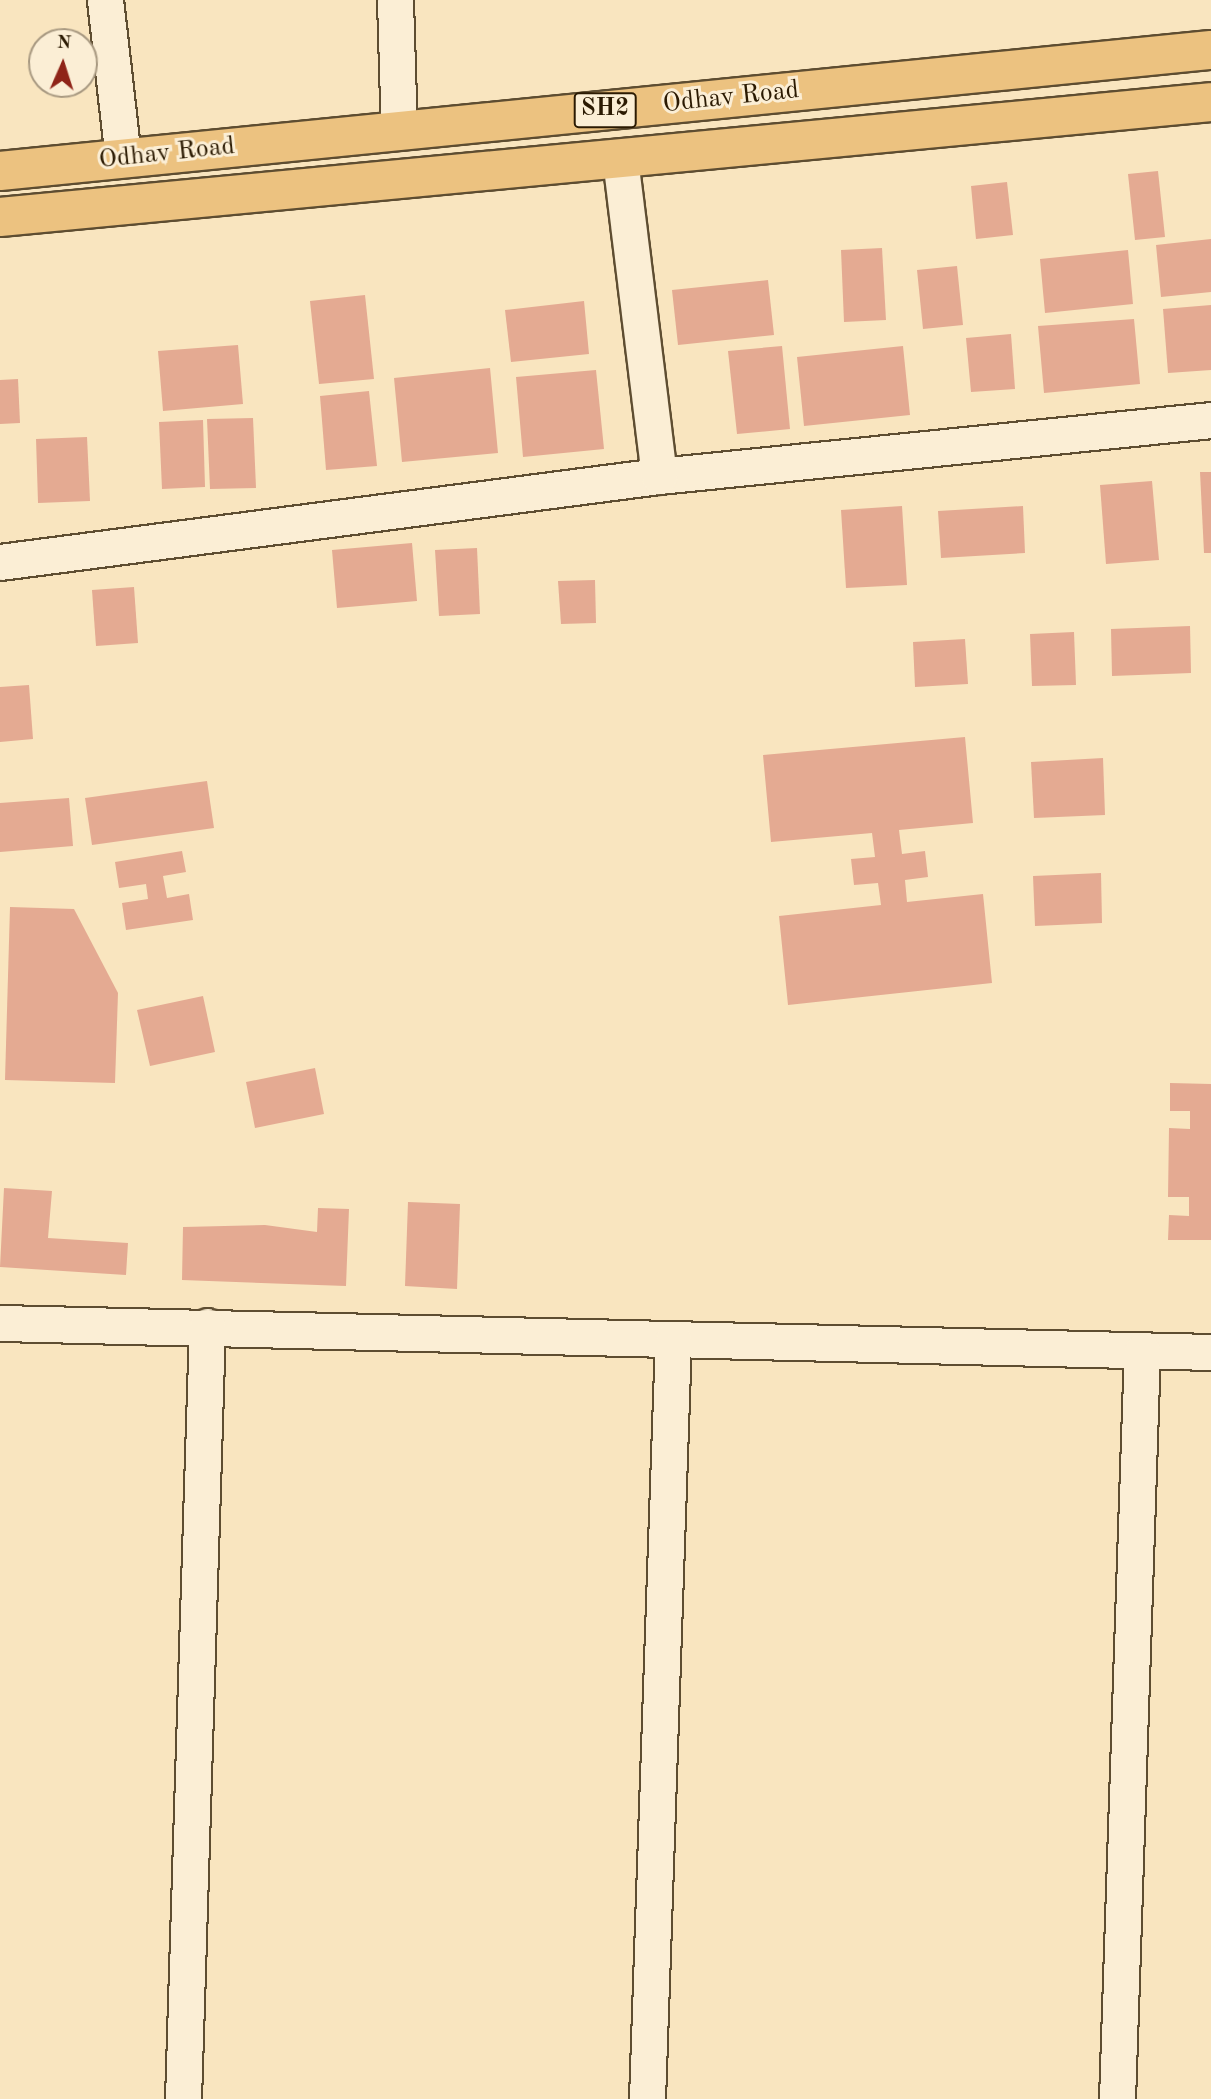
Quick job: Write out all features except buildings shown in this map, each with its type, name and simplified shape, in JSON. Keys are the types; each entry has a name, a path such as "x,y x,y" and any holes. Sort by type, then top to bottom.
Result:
{"main road":[{"name":"Odhav Road","path":"0,171 1211,50"},
{"name":"Odhav Road","path":"0,217 1211,102"}],"street":[{"path":"105,0 123,159"},
{"path":"395,0 399,131"},
{"path":"621,158 659,476"},
{"path":"0,562 659,476 1211,420"},
{"path":"0,1323 1211,1352"},
{"path":"183,2099 207,1326"},
{"path":"648,2099 673,1339"},
{"path":"1117,2099 1142,1351"}]}
